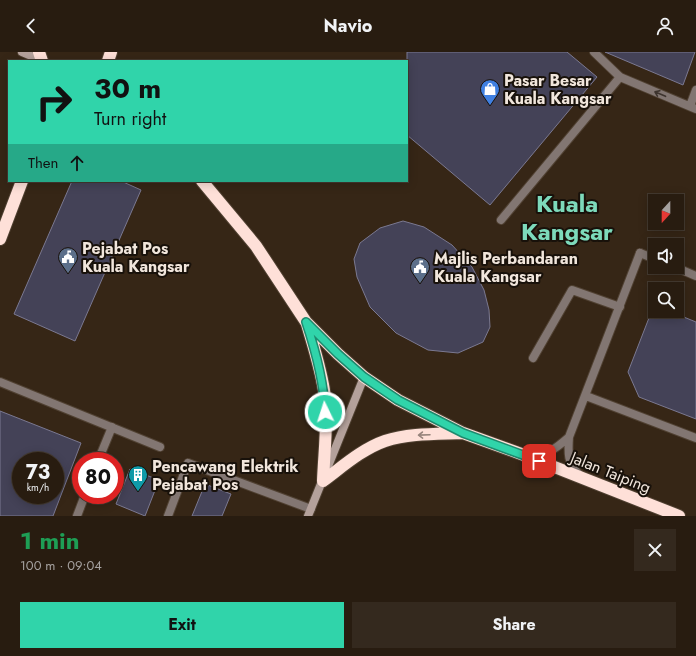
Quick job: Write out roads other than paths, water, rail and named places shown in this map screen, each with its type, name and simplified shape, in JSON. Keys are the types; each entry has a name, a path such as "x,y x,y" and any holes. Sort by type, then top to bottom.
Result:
{"highway":[{"path":"0,239 22,182"},
{"path":"203,182 256,246 306,322 319,363 325,397 326,428 323,481"},
{"name":"Jalan Taiping","path":"306,322 338,354 364,377 398,400 463,433 584,478 679,516"},
{"path":"323,481 364,452 385,441 416,435 463,433"}],"street":[{"path":"22,52 41,58"},
{"path":"594,52 620,77 693,108 696,90"},
{"path":"501,220 620,77"},
{"path":"584,478 575,471 568,456 569,437 640,253 648,256"},
{"path":"684,271 696,276"},
{"path":"533,358 572,290 620,307"},
{"path":"168,516 188,463 310,512 364,377"},
{"path":"0,382 160,447"},
{"path":"586,396 696,438"},
{"path":"102,452 112,427"},
{"path":"524,455 543,454 552,451 569,437"},
{"path":"77,516 82,504"}],"place":[{"name":"Pasar Besar Kuala Kangsar","path":"490,106"},
{"name":"Pejabat Pos Kuala Kangsar","path":"68,274"},
{"name":"Majlis Perbandaran Kuala Kangsar","path":"420,284"},
{"name":"Pencawang Elektrik Pejabat Pos","path":"138,492"}],"district":[{"name":"Kuala Kangsar","path":"567,218"}]}
